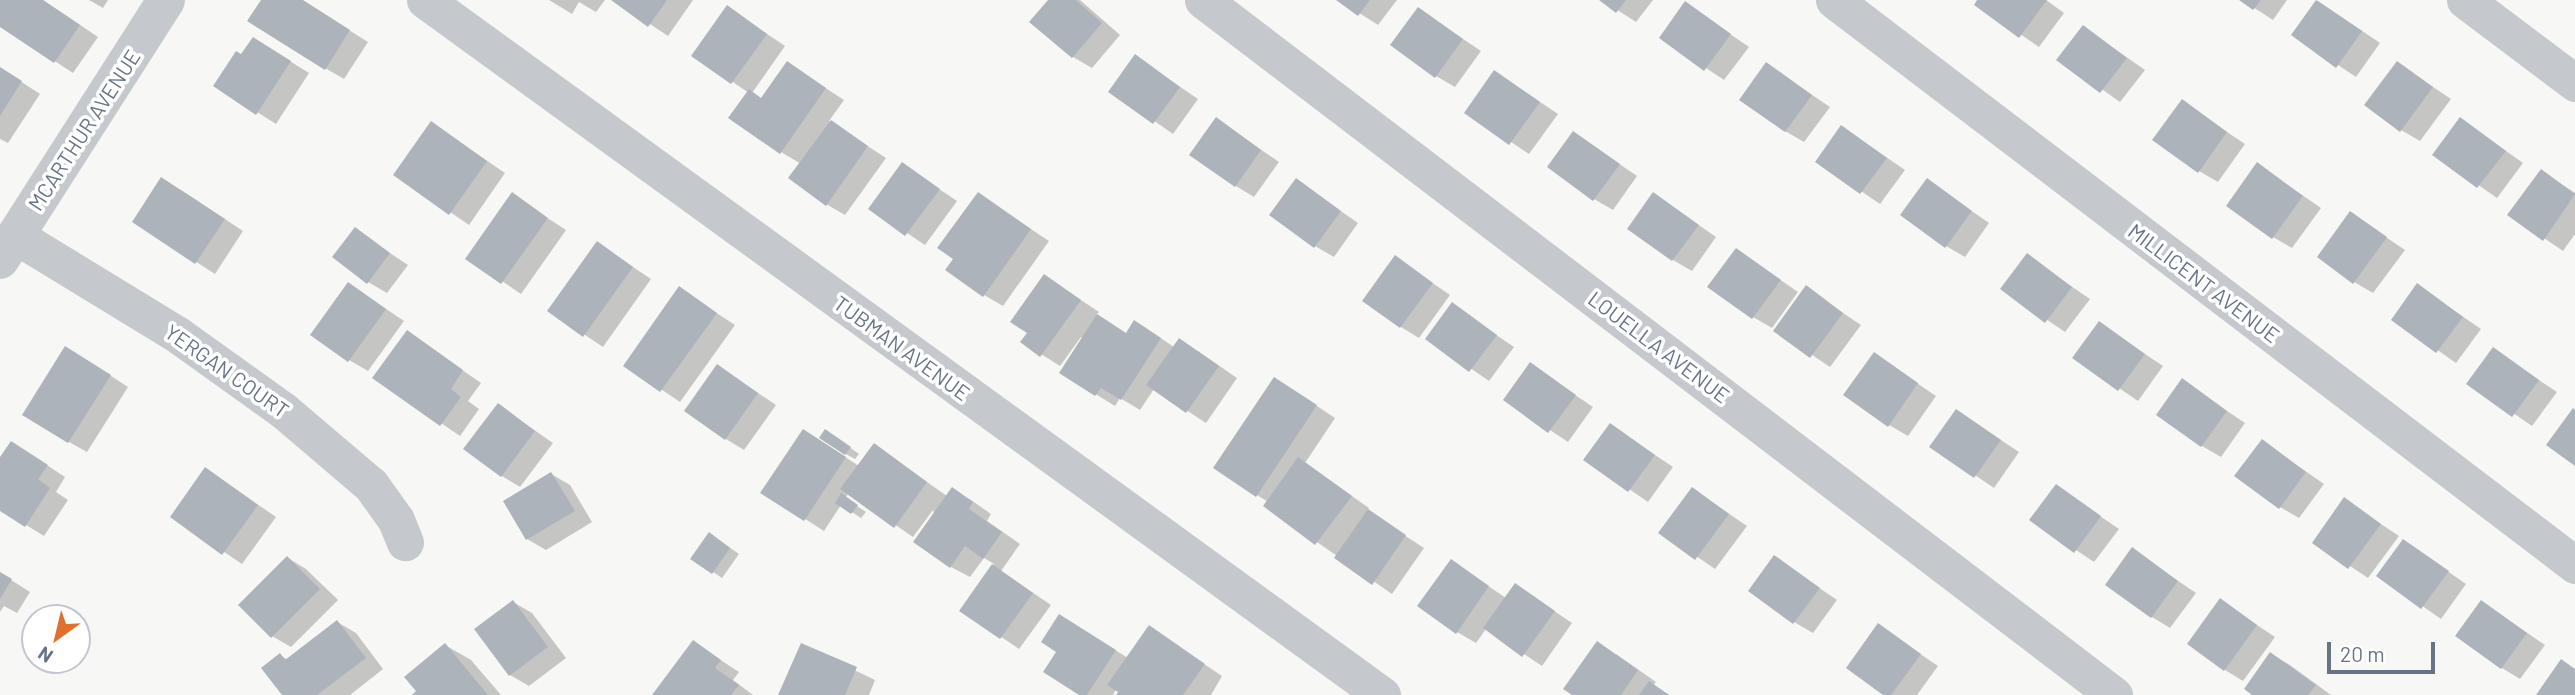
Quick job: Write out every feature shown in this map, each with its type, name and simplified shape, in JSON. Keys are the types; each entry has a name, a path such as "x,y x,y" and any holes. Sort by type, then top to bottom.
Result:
{"street":[{"name":"MCARTHUR AVENUE","path":"8,248 166,0"},
{"name":"TUBMAN AVENUE","path":"425,0 1381,695"},
{"name":"LOUELLA AVENUE","path":"1203,0 2115,695"},
{"name":"MILLICENT AVENUE","path":"1834,0 2575,565"},
{"path":"2465,0 2575,83"},
{"name":"YERGAN COURT","path":"8,248 178,335 284,411 371,485 396,520 405,542"}],"building":[{"path":"0,0 43,0 80,25 54,63 0,27"},
{"path":"261,0 303,0 350,30 325,70 247,21"},
{"path":"611,0 667,0 648,27"},
{"path":"1048,0 1076,0 1102,23 1072,58 1029,22"},
{"path":"1336,0 1370,0 1358,16"},
{"path":"1599,0 1626,0 1616,13"},
{"path":"1977,0 2047,0 2019,38 1974,5"},
{"path":"2239,0 2261,0 2253,10"},
{"path":"2316,0 2362,31 2336,68 2291,35"},
{"path":"1685,1 1731,34 1704,71 1659,38"},
{"path":"727,5 767,34 731,84 691,56"},
{"path":"1418,7 1463,39 1435,78 1390,45"},
{"path":"2083,25 2127,58 2100,93 2056,60"},
{"path":"253,37 291,61 256,115 213,86 236,51 241,54"},
{"path":"1135,54 1180,87 1153,124 1108,92"},
{"path":"787,61 826,88 780,154 728,118 749,89 761,98"},
{"path":"2397,61 2433,87 2400,132 2364,105"},
{"path":"1766,62 1812,95 1785,132 1739,100"},
{"path":"0,67 22,81 0,116"},
{"path":"1494,70 1540,102 1509,145 1464,113"},
{"path":"2182,99 2227,132 2198,173 2152,140"},
{"path":"1216,117 1261,150 1235,187 1189,155"},
{"path":"2460,117 2506,151 2477,188 2432,155"},
{"path":"831,120 868,146 826,206 788,178"},
{"path":"431,121 487,161 449,215 393,175"},
{"path":"1841,125 1887,158 1860,194 1815,162"},
{"path":"1573,131 1620,164 1593,201 1547,167"},
{"path":"902,162 940,189 905,236 868,209"},
{"path":"2257,162 2303,196 2272,239 2226,206"},
{"path":"2541,169 2575,194 2543,241 2507,215"},
{"path":"161,177 225,219 195,264 132,222"},
{"path":"1296,178 1341,211 1314,248 1269,215"},
{"path":"1927,178 1972,211 1945,248 1900,215"},
{"path":"512,192 548,218 501,284 465,259"},
{"path":"978,192 1031,229 983,297 945,270 953,259 937,248"},
{"path":"1653,192 1699,225 1672,261 1627,229"},
{"path":"2350,211 2387,237 2353,284 2317,257"},
{"path":"355,227 390,253 367,284 332,257"},
{"path":"597,241 633,267 583,337 547,311"},
{"path":"1736,248 1781,280 1752,319 1707,287"},
{"path":"2027,253 2072,287 2045,323 2000,289"},
{"path":"1395,255 1433,283 1400,328 1362,301"},
{"path":"1044,274 1081,300 1040,357 1020,342 1027,333 1010,322"},
{"path":"348,282 386,309 348,362 310,335"},
{"path":"2417,283 2463,317 2436,353 2391,320"},
{"path":"1806,285 1843,313 1810,358 1773,331"},
{"path":"679,286 717,313 660,392 623,366"},
{"path":"1452,302 1497,335 1469,372 1425,339"},
{"path":"1097,314 1126,333 1134,320 1161,338 1121,400 1101,388 1095,396 1059,373"},
{"path":"2099,321 2145,354 2118,391 2072,358"},
{"path":"407,330 463,370 451,389 461,397 440,426 372,378"},
{"path":"1179,338 1219,366 1186,413 1146,385"},
{"path":"65,346 111,375 68,443 22,415"},
{"path":"2493,347 2539,380 2512,417 2466,384"},
{"path":"1874,352 1918,383 1888,427 1843,395"},
{"path":"1530,362 1576,395 1548,433 1503,400"},
{"path":"717,364 758,393 725,440 684,411"},
{"path":"1274,377 1317,405 1256,497 1213,468"},
{"path":"2182,378 2227,411 2201,447 2156,415"},
{"path":"498,403 535,431 501,477 463,449"},
{"path":"2573,408 2575,410 2575,466 2546,445"},
{"path":"1956,409 2001,440 1974,478 1929,447"},
{"path":"1610,423 1655,455 1628,492 1583,460"},
{"path":"803,429 846,457 804,521 760,493"},
{"path":"825,429 851,447 845,455 819,438"},
{"path":"2262,439 2306,472 2279,509 2234,476"},
{"path":"11,441 48,465 38,479 50,488 25,527 0,511 0,457"},
{"path":"874,443 927,482 894,528 840,489"},
{"path":"1298,457 1352,496 1315,545 1263,506"},
{"path":"205,467 258,505 222,555 170,517"},
{"path":"551,472 575,511 526,540 503,501"},
{"path":"2056,484 2101,516 2074,553 2029,520"},
{"path":"952,487 973,502 969,509 1002,532 983,559 965,546 950,568 913,542"},
{"path":"1692,487 1729,514 1695,560 1658,533"},
{"path":"841,493 858,505 851,514 835,503"},
{"path":"2344,497 2381,524 2348,569 2312,543"},
{"path":"1368,509 1406,535 1372,585 1334,558"},
{"path":"709,532 730,548 712,574 690,559"},
{"path":"2403,539 2449,571 2421,609 2376,576"},
{"path":"2132,547 2178,581 2151,618 2105,585"},
{"path":"1774,555 1820,588 1793,624 1748,591"},
{"path":"287,556 320,589 271,638 238,605"},
{"path":"1451,559 1489,586 1456,634 1417,606"},
{"path":"992,564 1033,593 1000,639 959,611"},
{"path":"0,572 12,579 0,599"},
{"path":"1515,583 1555,611 1522,657 1483,628"},
{"path":"2220,598 2257,625 2224,671 2187,644"},
{"path":"513,600 548,647 509,676 474,629"},
{"path":"2481,600 2527,633 2501,669 2455,636"},
{"path":"1059,614 1116,650 1087,695 1079,695 1043,672 1056,652 1041,642"},
{"path":"337,620 366,658 317,695 282,695 261,668 280,653 285,660"},
{"path":"1878,623 1921,654 1891,695 1883,695 1846,668"},
{"path":"1149,625 1205,664 1183,695 1116,695 1118,692 1107,685"},
{"path":"693,640 721,660 715,668 739,685 731,695 652,695"},
{"path":"1597,641 1638,670 1621,695 1572,695 1563,689"},
{"path":"445,643 488,695 412,695 416,691 404,677"},
{"path":"801,643 857,667 845,695 778,695"},
{"path":"2270,652 2316,685 2308,695 2252,695 2244,689"},
{"path":"2561,659 2575,669 2575,695 2536,695"},
{"path":"1649,681 1669,695 1639,695"}]}
